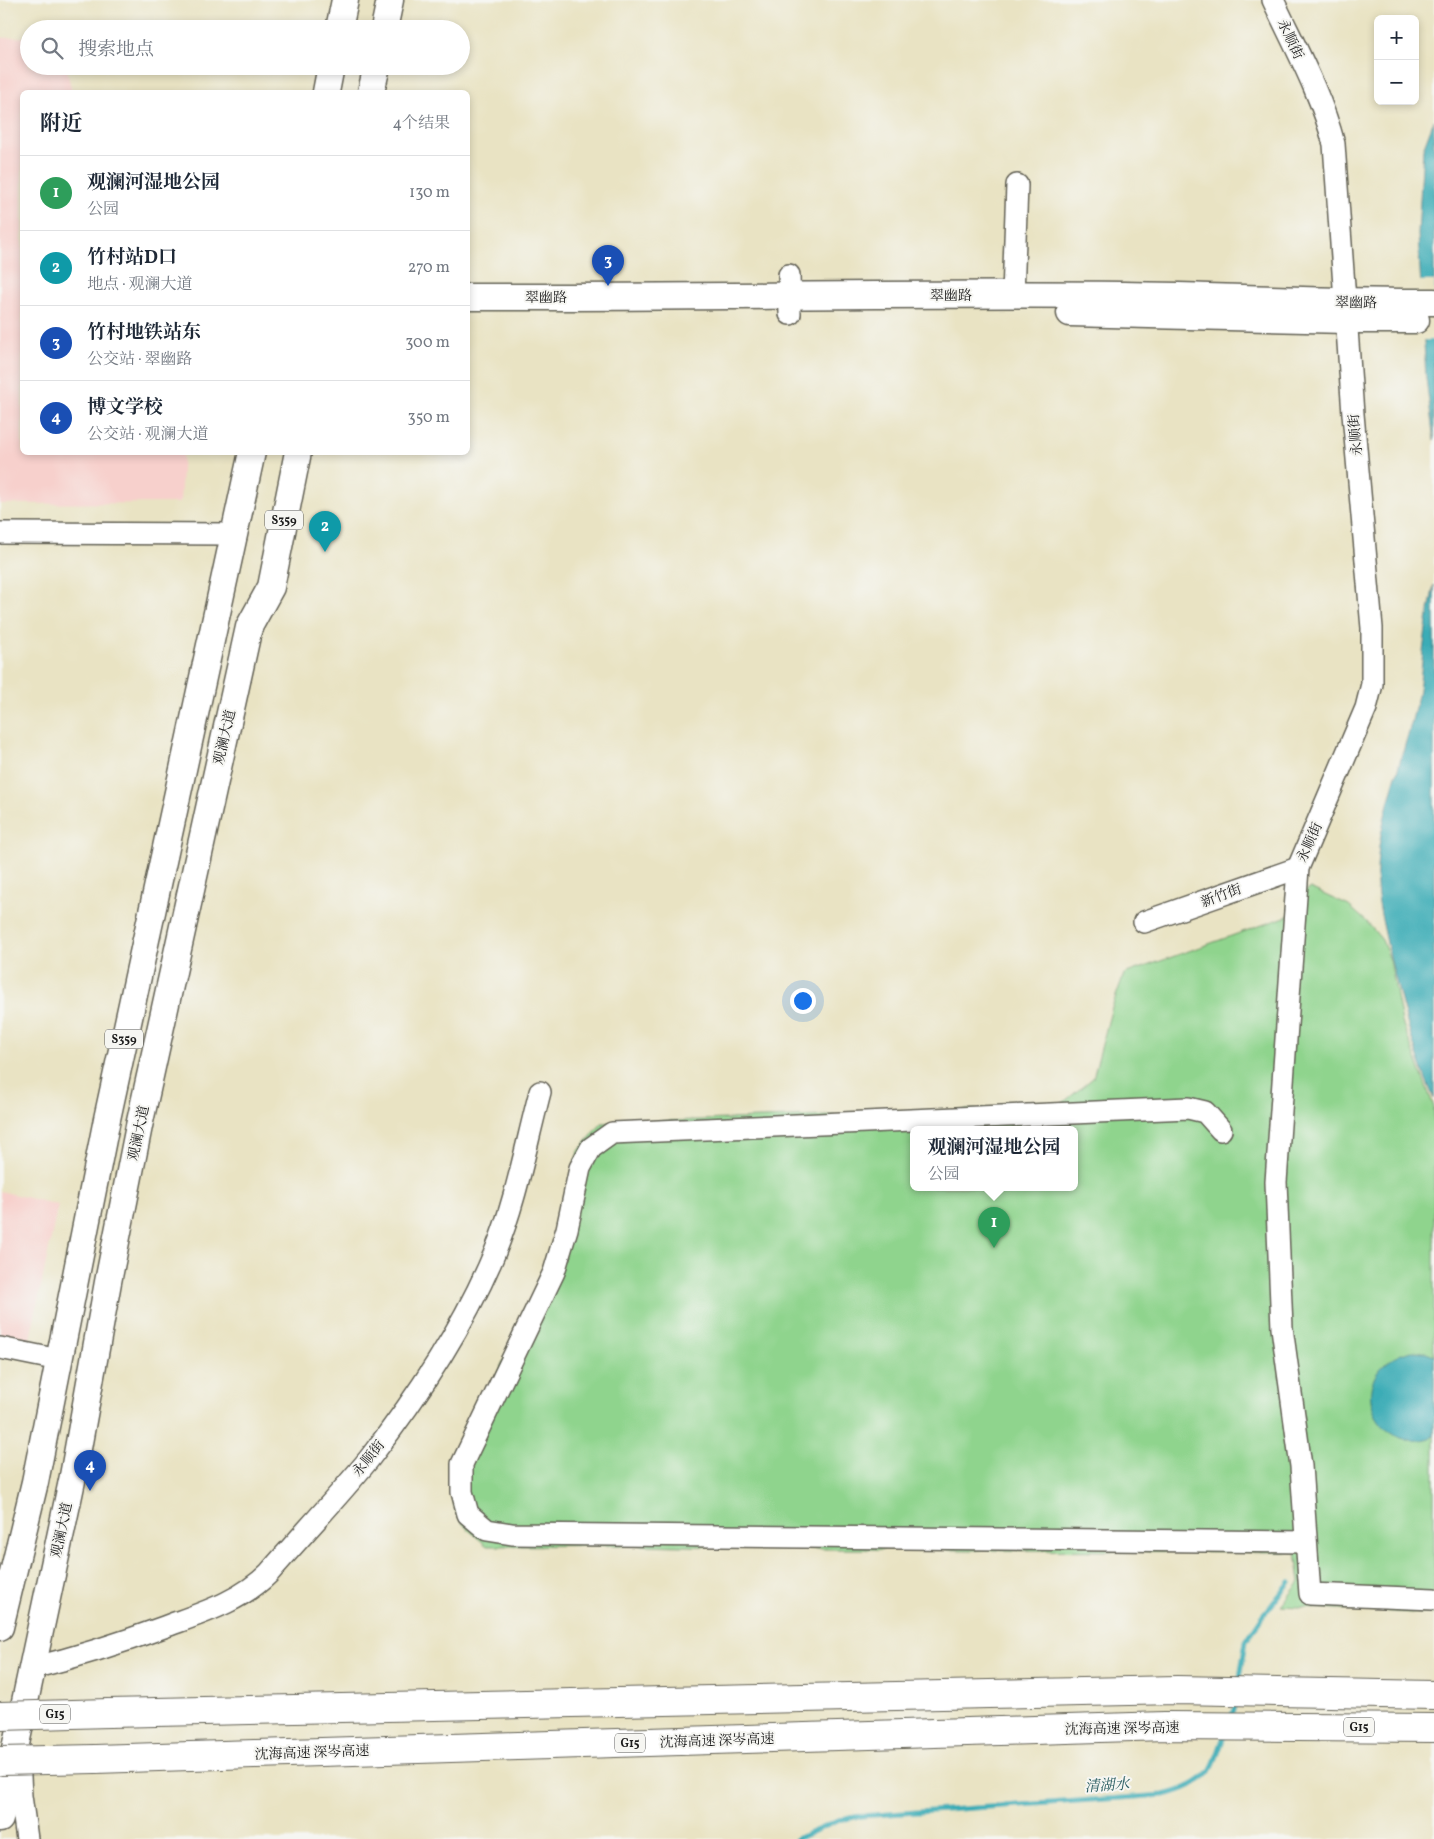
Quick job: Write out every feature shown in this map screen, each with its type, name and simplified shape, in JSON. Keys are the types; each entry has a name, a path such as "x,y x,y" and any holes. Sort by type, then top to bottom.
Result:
{"highway":[{"name":"G15","path":"10,1718 109,1713 1177,1690 1434,1695"},
{"name":"沈海高速 深岑高速","path":"0,1760 95,1759 1165,1726 1434,1728"}],"main road":[{"path":"341,20 345,0"},
{"path":"386,20 390,0"},
{"path":"326,90 329,75"},
{"path":"371,90 374,75"},
{"name":"翠幽路","path":"470,314 790,295 1058,313 1381,311 1434,302"},
{"name":"翠幽路","path":"470,297 1126,295 1346,311"},
{"name":"翠幽路","path":"1381,311 1434,320"},
{"name":"S359","path":"0,1627 35,1482 115,1083 251,455"},
{"name":"观澜大道","path":"0,1819 10,1718 32,1668 73,1476 108,1282 170,979 249,627 271,587 297,455"}],"street":[{"name":"永顺街","path":"1273,0 1319,98 1334,144 1353,414 1372,628 1372,684 1355,736 1298,868 1276,1182 1282,1328 1300,1466 1310,1594 1434,1599"},
{"path":"1013,295 1018,185"},
{"path":"0,533 234,534"},
{"name":"新竹街","path":"1144,922 1298,868"},
{"name":"永顺街","path":"32,1668 103,1649 228,1604 257,1584 275,1565 367,1460 410,1404 480,1286 496,1251 524,1163 540,1092"},
{"path":"1221,1130 1205,1112 1188,1108 612,1133 590,1148 580,1168 567,1229 554,1272 462,1464 462,1492 468,1514 474,1520 486,1530 512,1534 1306,1542"},
{"path":"0,1348 59,1360"},
{"path":"10,1718 19,1766 27,1839"}],"shaded area":[{"path":"20,37 20,75 68,75 72,90 20,90 20,455 183,455 180,503 0,504 0,38"},
{"path":"0,1191 58,1205 29,1344 0,1338"}],"green space":[{"path":"1310,888 1349,906 1367,922 1382,940 1390,960 1402,1022 1434,1107 1434,1614 1281,1606 1300,1582 1296,1552 824,1549 636,1545 487,1546 463,1524 453,1503 452,1478 454,1463 544,1277 578,1152 602,1123 1059,1106 1093,1078 1112,1007 1124,974 1299,912 1301,894"}],"water":[{"path":"1434,120 1434,441 1426,378 1418,234 1423,149"},
{"path":"1434,585 1434,1099 1413,1044 1402,1006 1378,899 1377,869 1382,828 1387,807 1418,697 1426,629"},
{"path":"1411,1351 1426,1352 1434,1355 1434,1436 1414,1440 1397,1436 1383,1426 1374,1411 1371,1394 1375,1377 1388,1362"}],"pier":[{"path":"1419,281 1434,281 1434,340 1422,340"}],"waterway":[{"name":"清湖水","path":"1239,1684 1246,1641 1262,1617 1290,1582"},
{"name":"清湖水","path":"1231,1718 1237,1700"},
{"name":"清湖水","path":"796,1839 840,1820 860,1816 1164,1795 1177,1792 1199,1781 1209,1772 1224,1736"}],"place":[{"name":"竹村地铁站东","path":"608,286"},
{"name":"竹村站D口","path":"325,552"},
{"name":"观澜河湿地公园","path":"994,1248"},
{"name":"博文学校","path":"90,1491"}]}
